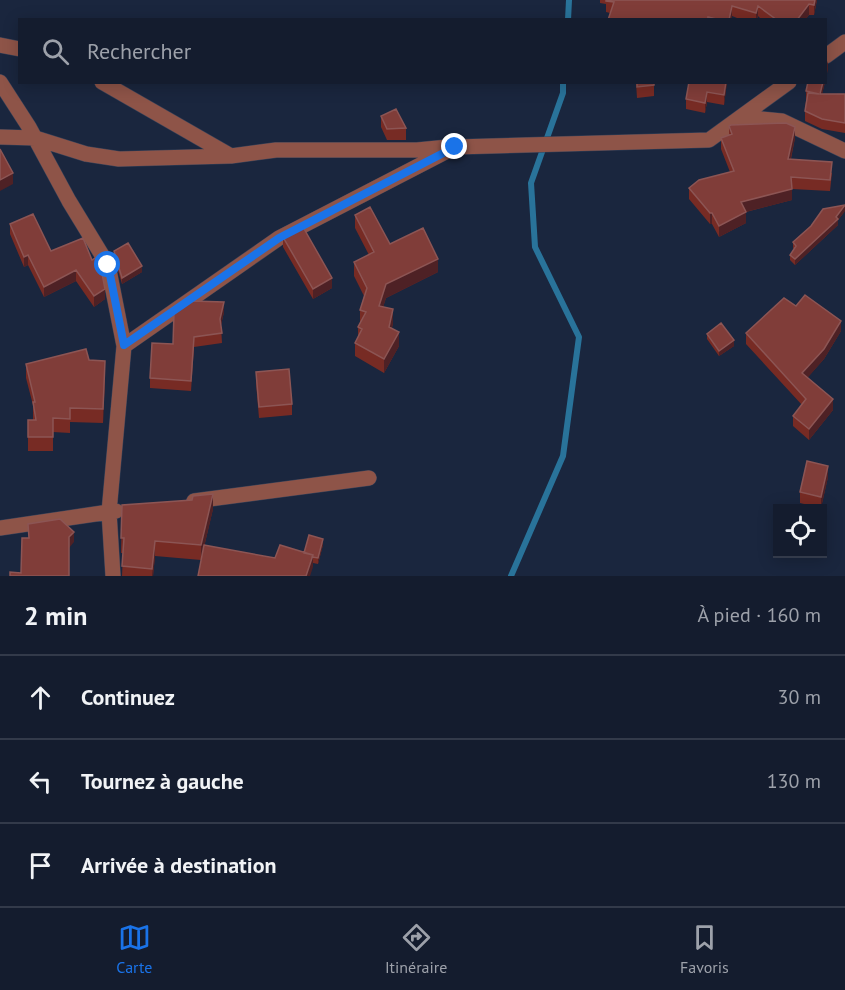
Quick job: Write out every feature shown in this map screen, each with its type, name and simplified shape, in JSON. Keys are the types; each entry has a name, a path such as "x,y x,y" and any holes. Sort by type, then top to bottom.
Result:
{"street":[{"path":"827,55 845,42"},
{"path":"0,45 18,49"},
{"path":"0,82 108,265 124,345 109,512 113,576"},
{"path":"105,84 231,156"},
{"path":"0,137 35,138 86,154 119,159 231,156 276,150 417,150 708,140 786,84"},
{"path":"741,117 782,122 845,151"},
{"path":"124,345 279,238 455,147"},
{"path":"175,503 369,478"},
{"path":"0,528 131,509"}],"building":[{"path":"815,0 814,5 809,4 798,18 774,18 758,6 756,13 732,6 729,18 609,18 614,2 606,1"},
{"path":"637,84 654,84 654,85 637,87"},
{"path":"689,84 726,84 724,95 707,92 705,103 686,99"},
{"path":"808,84 822,84 820,94 845,94 845,123 822,119 805,111 808,93 819,94 806,91"},
{"path":"396,109 406,128 387,129 381,116"},
{"path":"786,123 795,127 788,159 832,162 830,180 791,177 792,189 741,202 746,212 719,226 712,213 689,188 699,180 734,171 721,138 732,134 729,126 731,125"},
{"path":"0,149 13,173 0,180"},
{"path":"845,205 836,217 838,219 795,259 790,255 796,246 793,242 811,226 823,209"},
{"path":"370,207 390,244 423,228 438,259 386,284 379,306 393,309 389,327 399,332 384,359 355,343 362,329 358,327 366,312 360,310 367,288 354,262 374,252 355,215"},
{"path":"33,214 51,251 83,238 92,260 98,256 99,258 105,289 94,296 76,270 44,287 28,255 24,257 10,224"},
{"path":"303,227 332,278 313,289 283,237"},
{"path":"128,243 142,266 122,278 114,251"},
{"path":"805,295 841,321 824,349 802,373 833,399 809,429 793,416 806,399 746,333 784,298 796,306"},
{"path":"191,301 224,302 220,319 222,333 194,337 191,381 150,378 152,343 173,344 174,313"},
{"path":"721,323 734,340 719,351 707,334"},
{"path":"86,349 89,360 105,361 103,409 70,408 70,419 53,418 53,437 28,437 28,420 36,420 33,402 35,402 26,364"},
{"path":"289,369 292,404 259,407 256,372"},
{"path":"807,461 828,466 821,497 800,492"},
{"path":"213,494 201,545 155,541 152,569 122,566 124,538 121,538 122,505 192,500 193,496"},
{"path":"60,519 74,532 69,537 69,576 10,576 10,572 21,573 22,538 29,538 28,524"},
{"path":"309,535 323,539 318,558 304,553"},
{"path":"204,545 275,558 280,545 313,555 306,576 198,576"}],"waterway":[{"path":"568,18 569,0"},
{"path":"511,576 563,456 579,337 535,247 531,183 563,93 563,84"}],"route":[{"path":"108,265 124,345 279,238 455,147"}]}
